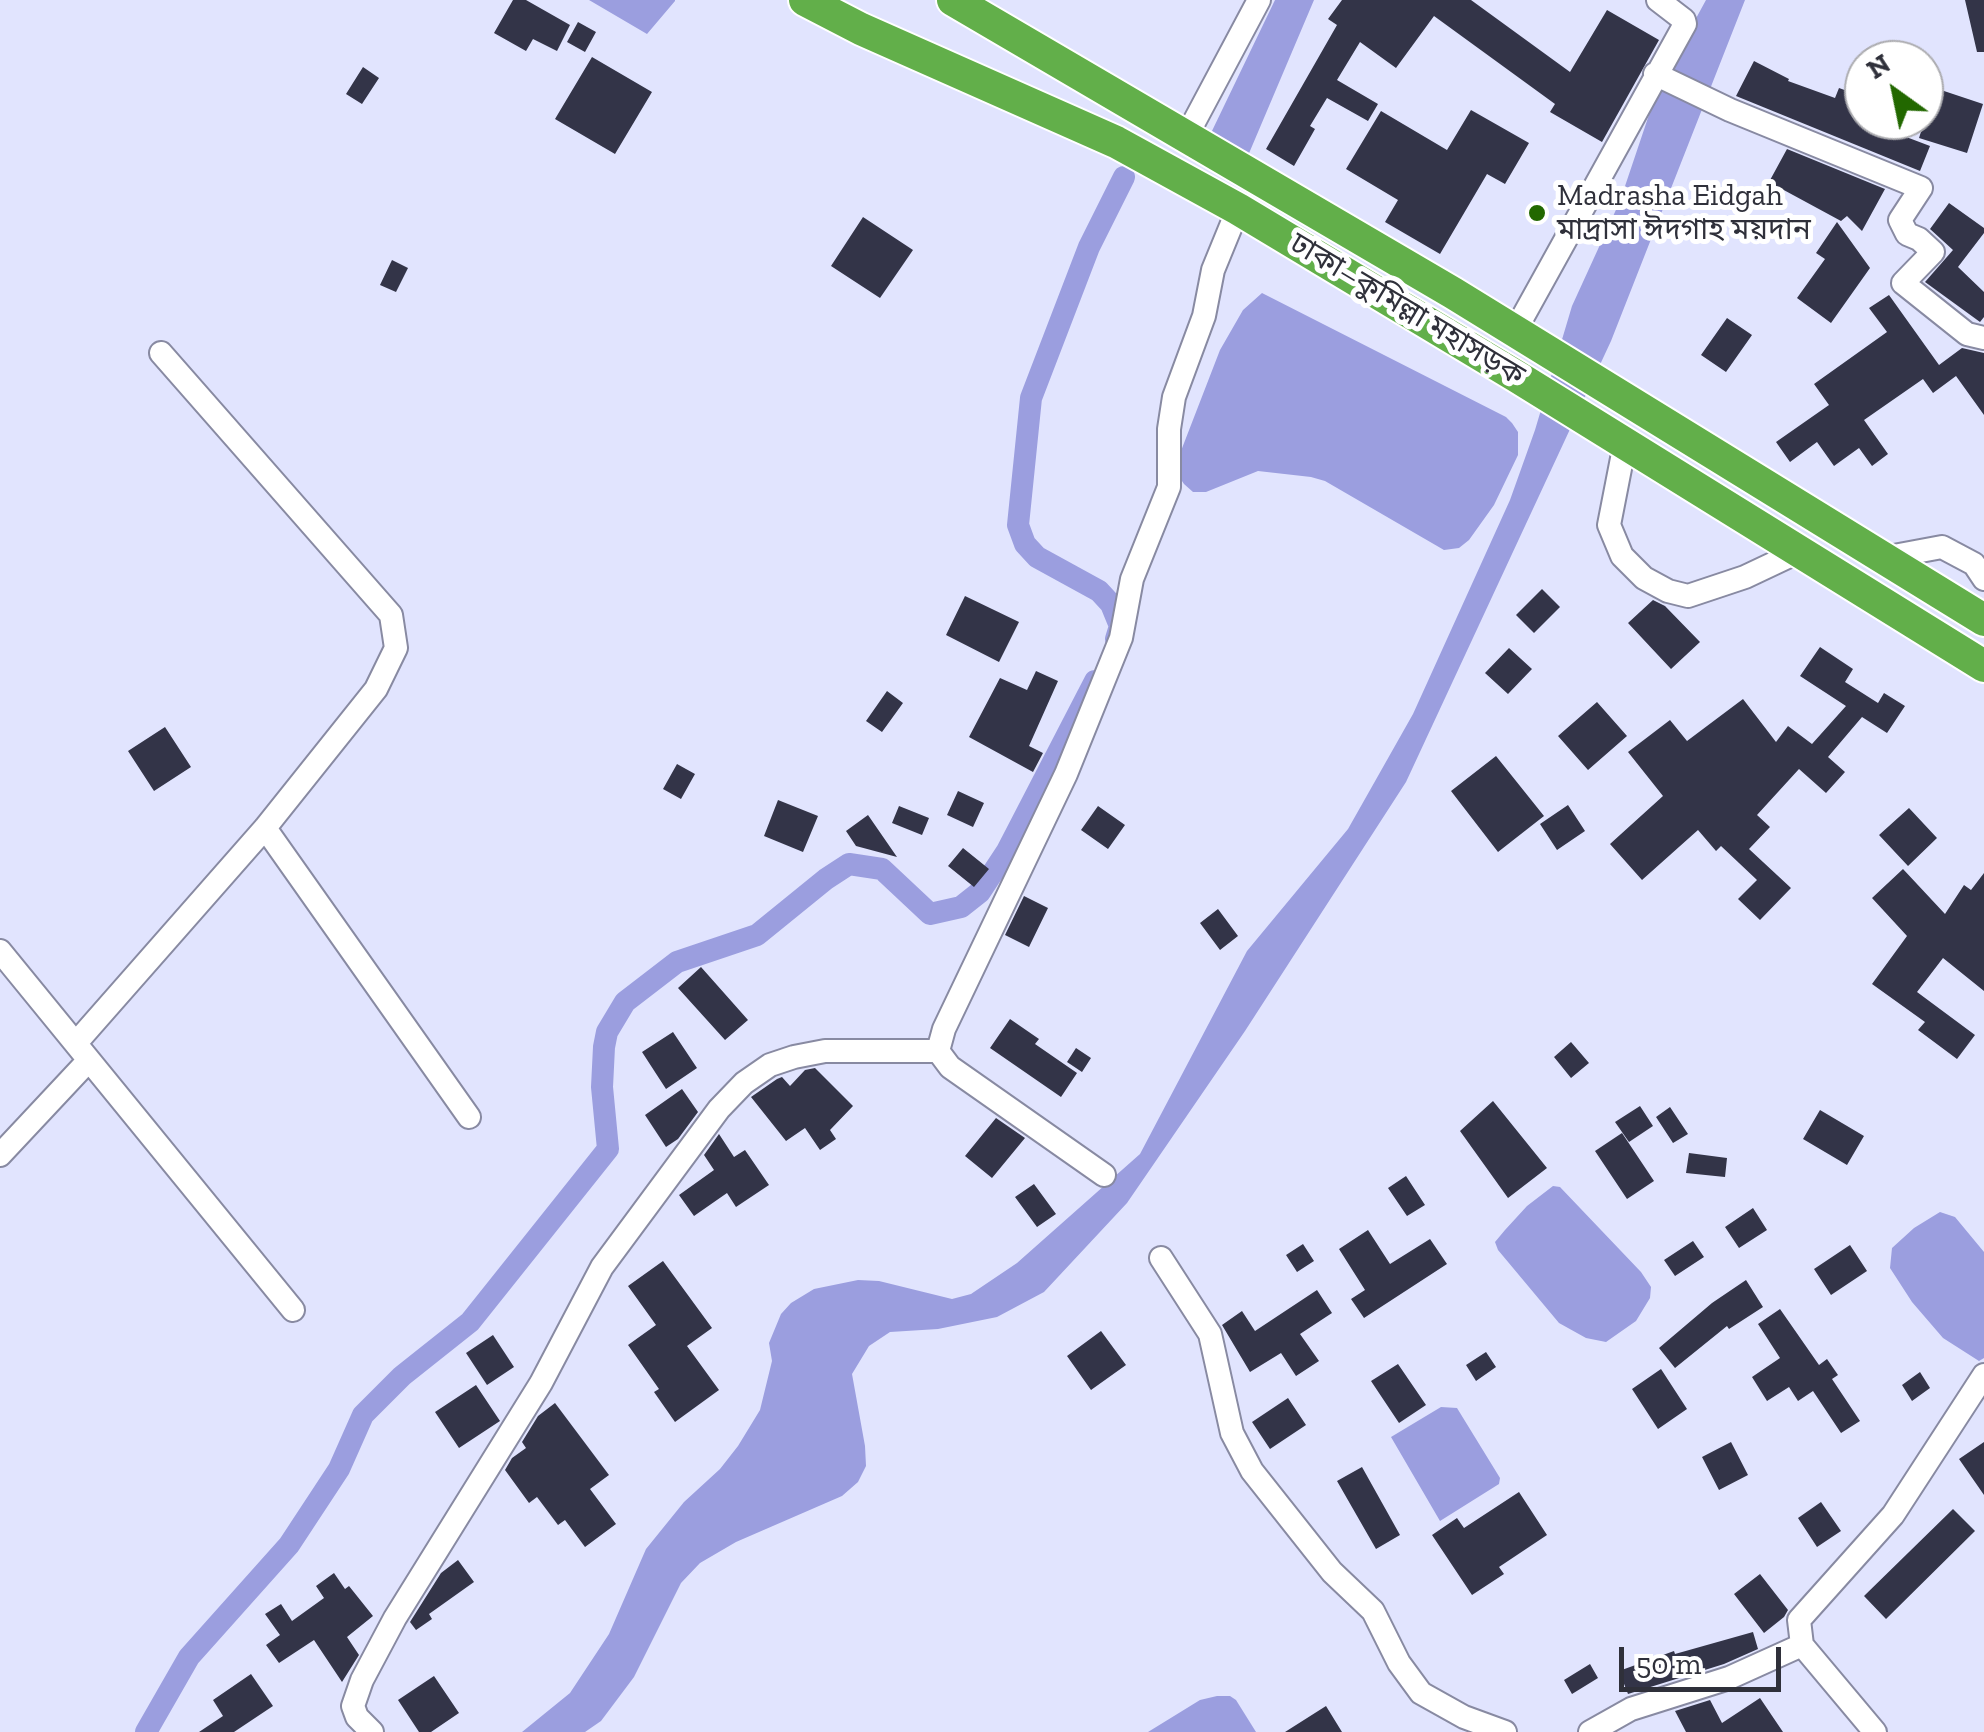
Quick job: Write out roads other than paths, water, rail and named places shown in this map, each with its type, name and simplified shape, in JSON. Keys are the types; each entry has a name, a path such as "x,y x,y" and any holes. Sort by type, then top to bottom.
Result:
{"highway":[{"name":"ঢাকা–কুমিল্লা মহাসড়ক","path":"804,0 1116,142 1238,208 1984,666"},
{"name":"ঢাকা–কুমিল্লা মহাসড়ক","path":"954,0 1454,293 1883,558"},
{"path":"1883,558 1984,620"}],"street":[{"path":"1186,138 1259,0"},
{"path":"1526,338 1656,74 1685,24 1658,0"},
{"path":"1656,74 1730,110 1922,188 1900,220 1907,234 1933,252 1903,284 1967,334 1984,338"},
{"path":"938,1051 944,1029 1066,774 1121,638 1132,580 1169,487 1168,429 1174,397 1204,316 1213,270 1238,208"},
{"path":"0,1155 376,689 396,648 391,615 162,353"},
{"path":"1610,435 1609,525 1622,556 1644,578 1688,596 1746,578 1800,551"},
{"path":"1883,558 1942,547 1974,564 1984,579"},
{"path":"265,828 470,1116"},
{"path":"0,951 293,1310"},
{"path":"372,1732 357,1717 353,1706 362,1680 395,1618 542,1383 602,1267 720,1109 744,1083 770,1065 794,1057 825,1051 938,1051"},
{"path":"938,1051 950,1067 1104,1175"},
{"path":"1160,1258 1210,1334 1232,1433 1252,1471 1332,1572 1373,1611 1405,1672 1421,1693 1464,1717 1505,1732"},
{"path":"1875,1732 1802,1644 1799,1620 1892,1515 1984,1376"},
{"path":"1590,1732 1631,1709 1729,1678 1802,1644"}],"water":[{"path":"589,0 675,0 675,1 647,34"},
{"path":"1275,0 1314,0 1247,158 1211,133"},
{"path":"1706,0 1745,0 1611,341 1406,782 1245,1031 1127,1203 1044,1292 997,1317 938,1329 890,1332 869,1346 852,1374 865,1446 866,1466 858,1482 842,1496 736,1542 700,1563 681,1583 634,1677 601,1721 585,1732 522,1732 570,1693 609,1634 646,1549 738,1446 760,1410 772,1361 769,1343 781,1314 791,1303 814,1289 858,1280 879,1281 952,1299 971,1294 1017,1263 1140,1154 1247,951 1348,829 1413,714 1510,500 1572,306 1620,201 1658,88"},
{"path":"1262,293 1512,423 1518,432 1518,455 1494,505 1469,540 1459,548 1444,550 1325,481 1311,477 1258,471 1206,492 1193,492 1184,484 1174,469 1220,350 1243,310"},
{"path":"1553,1186 1560,1187 1651,1287 1650,1298 1636,1321 1606,1342 1586,1338 1559,1323 1495,1242 1527,1206"},
{"path":"1940,1212 1955,1217 1984,1252 1984,1358 1979,1361 1943,1338 1890,1268 1892,1248"},
{"path":"1441,1407 1457,1408 1500,1478 1499,1484 1440,1521 1391,1437"},
{"path":"1217,1696 1236,1700 1256,1732 1148,1732 1200,1700"}],"waterway":[{"path":"1116,639 1120,626 1111,604 1099,591 1037,557 1025,544 1018,525 1031,398 1089,247 1124,177"},
{"path":"146,1732 189,1657 289,1545 339,1469 363,1415 402,1376 470,1322 608,1149 602,1087 604,1047 607,1032 625,1002 677,962 757,935 849,864 882,869 930,914 961,907 980,892 1007,851 1095,681"}],"place":[{"name":"Madrasha Eidgah মাদ্রাসা ঈদগাহ ময়দান","path":"1537,213"}]}
